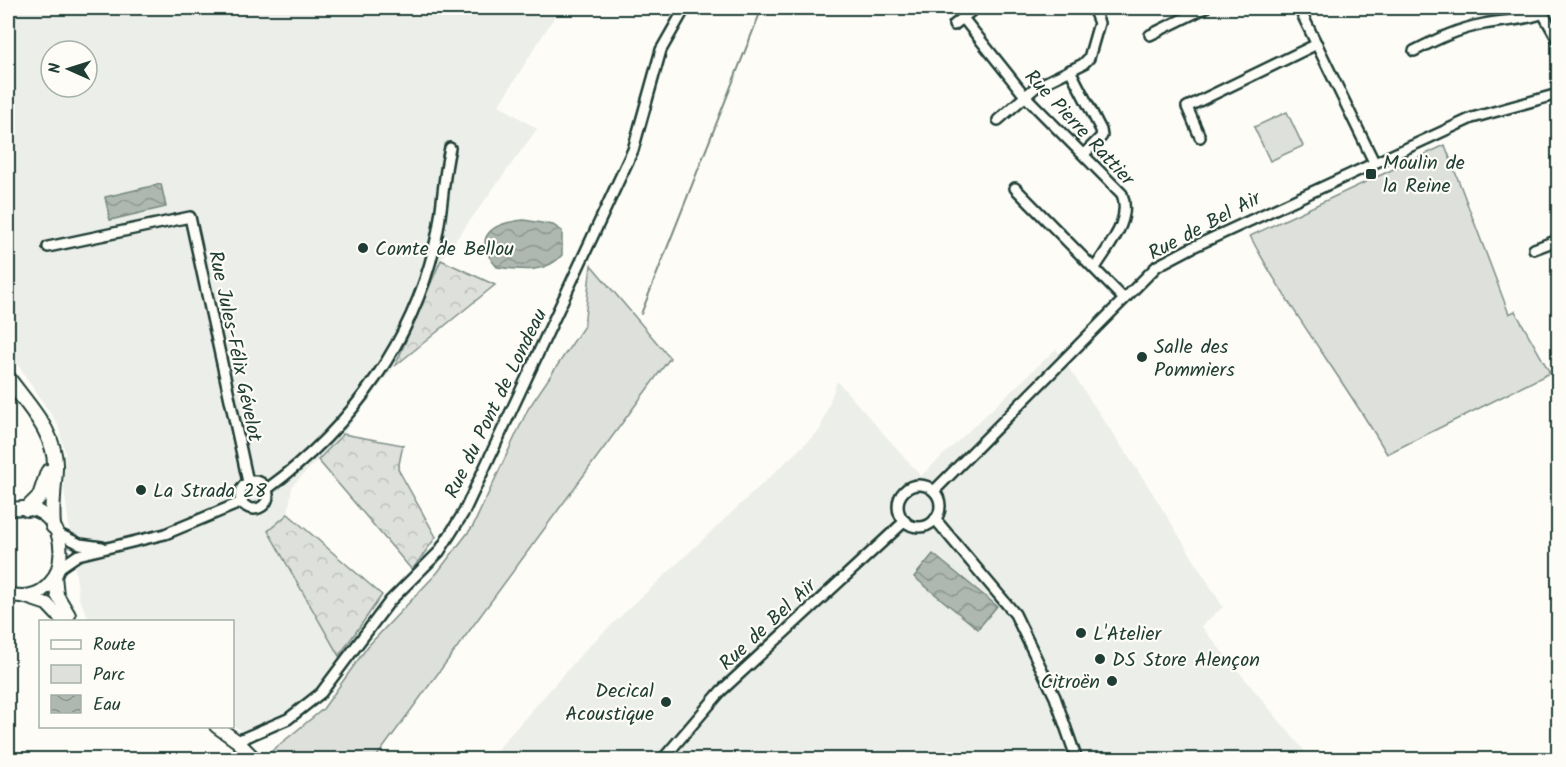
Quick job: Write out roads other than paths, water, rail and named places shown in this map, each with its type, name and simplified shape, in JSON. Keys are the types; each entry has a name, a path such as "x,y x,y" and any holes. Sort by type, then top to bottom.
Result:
{"highway":[{"path":"8,378 40,421 53,449 55,467 52,493 55,529"},
{"path":"27,509 40,496 53,449"}],"main road":[{"path":"8,510 27,509 37,513 55,529 62,549 57,572 57,595 72,620"},
{"path":"22,596 41,590 57,572"},
{"path":"8,594 47,604 63,620"},
{"path":"219,728 256,759"}],"street":[{"name":"Rue du Pont de Londeau","path":"237,741 288,719 321,693 390,601 439,552 464,512 633,150 661,50 685,8"},
{"path":"954,25 975,8"},
{"path":"998,120 1036,87 1089,58 1099,23 1093,8"},
{"path":"1150,35 1205,8"},
{"path":"1299,8 1374,162"},
{"path":"1414,51 1455,31 1486,23 1527,20 1542,10 1558,40"},
{"name":"Rue Pierre Rattier","path":"963,18 1025,96 1116,185 1125,202 1122,224 1095,268"},
{"path":"1200,136 1187,107 1317,44"},
{"path":"1070,70 1101,130 1102,136 1084,154"},
{"name":"Rue de Bel Air","path":"934,491 1157,266 1374,162 1472,118 1558,94"},
{"path":"267,489 309,458 339,428 404,332 426,275 437,235 450,148"},
{"path":"1015,188 1124,299"},
{"name":"Rue Jules-Félix Gévelot","path":"48,247 190,217 248,482"},
{"path":"1534,249 1558,240"},
{"path":"257,481 267,489 268,497 261,507 252,508 242,502 241,492 248,482 257,481"},
{"path":"915,485 923,485 934,491 940,502 935,519 918,527 905,521 899,510 903,492 915,485"},
{"path":"57,572 71,558 165,534 242,502"},
{"path":"935,519 1015,614 1055,697 1077,759"},
{"name":"Rue de Bel Air","path":"662,759 721,691 905,521"},
{"path":"55,529 80,544 111,548"}],"water":[{"path":"161,184 166,207 110,220 105,197"},
{"path":"524,220 553,225 562,231 562,255 556,261 540,268 523,270 497,267 485,247 489,233 503,224"},
{"path":"933,554 997,606 978,629 914,577"}],"waterway":[{"path":"641,314 762,8"}],"place":[{"name":"Moulin de la Reine","path":"1371,174"},
{"name":"Comte de Bellou","path":"363,248"},
{"name":"Salle des Pommiers","path":"1142,357"},
{"name":"La Strada 28","path":"141,490"},
{"name":"L'Atelier","path":"1081,633"},
{"name":"DS Store Alençon","path":"1100,659"},
{"name":"Citroën","path":"1112,681"},
{"name":"Decical Acoustique","path":"666,702"}]}
